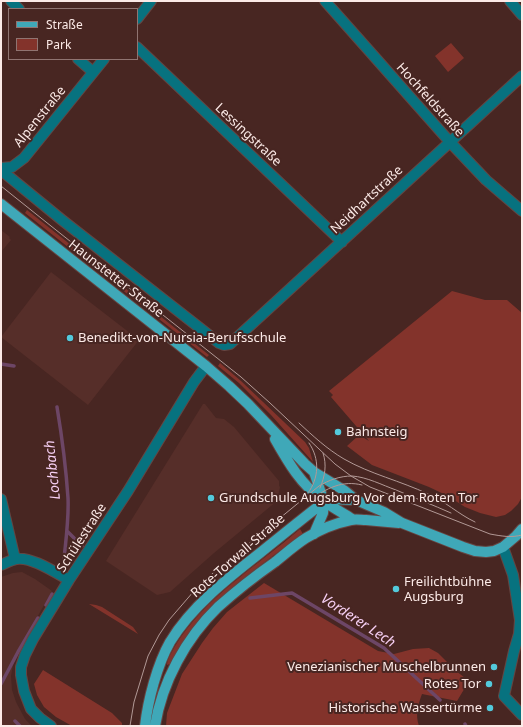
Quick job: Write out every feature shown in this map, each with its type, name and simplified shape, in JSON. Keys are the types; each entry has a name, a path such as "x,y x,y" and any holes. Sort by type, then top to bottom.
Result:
{"main road":[{"name":"Haunstetter Straße","path":"1,204 206,366 238,395 314,472 345,490 356,500"},
{"name":"Haunstetter Straße","path":"266,424 293,470 308,488 324,502"},
{"name":"Haunstetter Straße","path":"314,472 324,502"},
{"name":"Rote-Torwall-Straße","path":"145,726 152,692 161,661 170,642 184,623 200,605 226,581 324,502 332,499 356,500 384,512 402,523 475,551 486,552 503,547"},
{"name":"Rote-Torwall-Straße","path":"324,502 352,519"},
{"path":"314,534 323,513 324,502"},
{"name":"Rote-Torwall-Straße","path":"155,726 162,696 172,672 190,641 205,621 235,592 305,539 336,524 352,519 402,523"},
{"path":"503,547 522,529"}],"street":[{"path":"138,18 151,1"},
{"name":"Hochfeldstraße","path":"324,1 450,142 486,180 522,211"},
{"path":"510,1 522,15"},
{"name":"Lessingstraße","path":"138,49 342,242"},
{"path":"79,60 93,72"},
{"name":"Alpenstraße","path":"1,169 12,167 24,158 103,60"},
{"name":"Neidhartstraße","path":"230,344 522,76"},
{"name":"Haunstetter Straße","path":"1,169 62,220 218,343 230,344"},
{"name":"Schülestraße","path":"51,726 40,718 31,708 22,687 21,667 25,655 69,580 128,491 194,382 206,366"},
{"path":"1,499 15,559"},
{"path":"503,547 513,575 521,619 519,634 504,696 521,713"},
{"path":"1,565 15,559 24,559 40,564 69,580"}],"shaded area":[{"path":"1,230 10,237 9,238 11,240 1,252"},
{"name":"Benedikt-von-Nursia-Berufsschule","path":"51,272 139,340 88,405 1,337"},
{"name":"Grundschule Augsburg Vor dem Roten Tor","path":"203,404 205,404 216,418 224,419 234,427 279,481 280,487 277,501 214,553 170,592 157,595 106,561"},
{"path":"22,572 52,591 19,652 13,665 11,676 12,690 16,702 25,719 32,726 1,726 1,577"}],"green space":[{"path":"451,43 464,58 448,72 435,56"},
{"path":"27,210 209,355 207,357 25,213"},
{"path":"452,291 485,300 507,300 522,313 522,497 511,511 505,515 496,517 465,507 448,496 429,487 372,465 347,446 359,435 369,441 331,397 333,395 329,391"},
{"path":"220,363 305,442 309,448 313,462 271,415 239,383 218,366"},
{"path":"300,529 303,534 251,572 214,604 194,627 170,664 167,665 175,646 187,628 201,612 216,597"},
{"path":"264,583 378,651 394,654 413,649 429,648 438,653 456,671 469,681 457,701 422,694 419,702 417,717 419,726 166,726 167,713 182,674 202,643 227,612"},
{"path":"89,604 102,607 133,627 138,634"},
{"path":"43,670 112,713 122,723 122,726 72,726 56,717 44,707 37,695 34,684"}],"waterway":[{"name":"Lochbach","path":"1,364 14,366"},
{"name":"Lochbach","path":"57,407 64,452 68,498 68,521 64,559"},
{"name":"Vorderer Lech","path":"67,531 82,546"},
{"name":"Vorderer Lech","path":"250,598 292,593 384,648 440,700"},
{"path":"46,605 52,594"},
{"path":"1,684 38,618"},
{"path":"15,721 20,726"}],"tram line":[{"path":"1,186 241,377 335,464 351,476 370,487 490,534 510,537 522,535"},
{"path":"299,423 326,447 344,459 364,469 418,489 475,522"},
{"path":"308,493 312,487 317,468 315,455 309,443"},
{"path":"320,488 325,470 323,453"},
{"path":"130,726 134,702 148,656 169,620 194,591 213,573 319,486 339,478 348,476 358,477 380,484 451,513"},
{"path":"311,500 323,492 341,484 362,485"}],"place":[{"name":"Benedikt-von-Nursia-Berufsschule","path":"70,338"},
{"name":"Bahnsteig","path":"338,432"},
{"name":"Grundschule Augsburg Vor dem Roten Tor","path":"211,498"},
{"name":"Freilichtbühne Augsburg","path":"396,589"},
{"name":"Venezianischer Muschelbrunnen","path":"494,667"},
{"name":"Rotes Tor","path":"489,684"},
{"name":"Historische Wassertürme","path":"490,708"}]}
